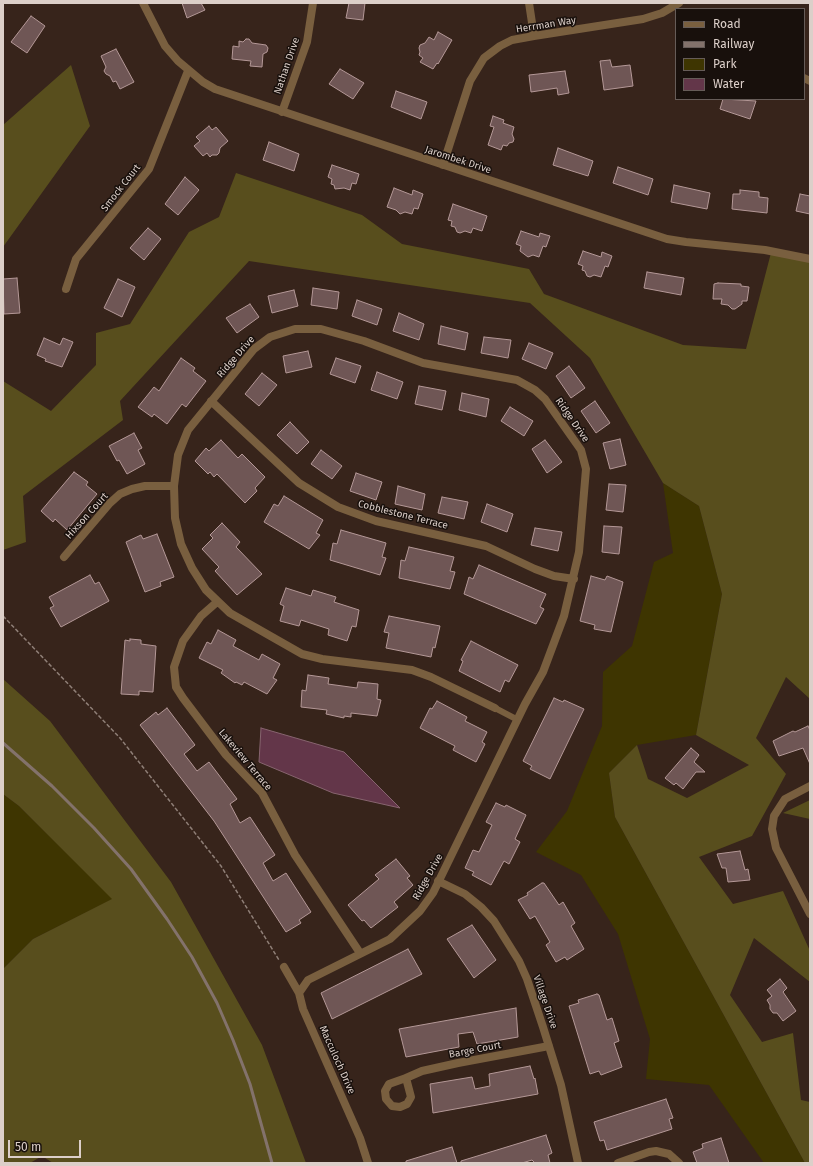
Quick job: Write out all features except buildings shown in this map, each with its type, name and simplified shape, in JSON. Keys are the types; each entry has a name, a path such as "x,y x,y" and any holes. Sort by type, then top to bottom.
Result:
{"street":[{"name":"Jarombek Drive","path":"143,3 165,46 188,71 215,89 667,239 764,250 810,259"},
{"name":"Nathan Drive","path":"282,112 307,42 313,3"},
{"path":"529,3 534,36"},
{"name":"Herrman Way","path":"443,165 470,81 484,58 500,46 512,40 534,36 643,20 678,6"},
{"name":"Smock Court","path":"66,289 76,259 149,168 188,71"},
{"name":"Ridge Drive","path":"300,992 308,980 390,939 404,928 420,911 438,881 543,672 564,616 580,552 586,489 586,469 584,456 576,441 545,399 526,384 517,380 423,363 334,331 308,328 282,332 264,340 254,349 211,401 188,430 182,442 175,468 175,518 181,544 192,568 206,590 217,602 239,620 302,654 322,659 412,670 431,677 495,708"},
{"name":"Cobblestone Terrace","path":"211,401 299,483 338,507 376,521 486,546 547,573 574,579"},
{"name":"Hixson Court","path":"64,556 110,503 120,494 145,486 174,486"},
{"name":"Lakeview Terrace","path":"217,602 201,616 183,641 174,667 176,687 226,755 262,793 295,855 360,953"},
{"path":"810,786 785,799 774,816 772,829 776,848 810,914"},
{"name":"Village Drive","path":"438,881 465,894 481,907 494,921 527,979 561,1085 578,1163"},
{"name":"Macculoch Drive","path":"284,967 300,992 303,1009 360,1138 368,1163"},
{"name":"Barge Court","path":"406,1078 422,1071 458,1062 549,1046"},
{"path":"618,1163 656,1151 669,1154 679,1163"}],"lane":[{"name":"Ridge Drive","path":"495,708 518,720"}],"path":[{"path":"3,616 120,738 221,866 284,967"}],"green space":[{"path":"663,483 699,506 722,594 696,735 637,745 609,773 615,817 805,1163 764,1163 709,1085 646,1079 650,1039 618,934 581,875 536,852 567,811 602,726 603,672 632,646 654,562 673,553"},
{"path":"3,794 19,806 113,899 33,939 3,969"}],"shaded area":[{"path":"71,65 90,126 3,247 3,125"},
{"path":"236,173 362,215 402,244 529,269 544,294 683,345 746,349 772,249 810,261 810,699 786,677 756,738 786,774 752,836 699,857 733,904 783,891 810,951 810,982 754,938 730,995 762,1042 793,1033 801,1100 810,1102 810,1163 805,1163 615,817 609,773 637,745 648,779 687,798 749,765 696,735 722,594 699,506 663,483 590,358 530,303 249,261 120,401 123,420 23,496 26,542 3,550 3,381 51,411 96,365 96,333 130,324 189,232 219,217"},
{"path":"3,679 50,721 171,882 262,1045 306,1163 53,1163 42,1156 30,1163 3,1163 3,969 33,939 112,899 19,806 3,794"},
{"path":"810,800 810,819 783,813"}],"water":[{"path":"261,728 344,752 400,808 333,793 259,762"}],"railway":[{"path":"3,743 52,786 94,828 131,869 192,957 217,1003 233,1040 250,1084 272,1163"}]}
